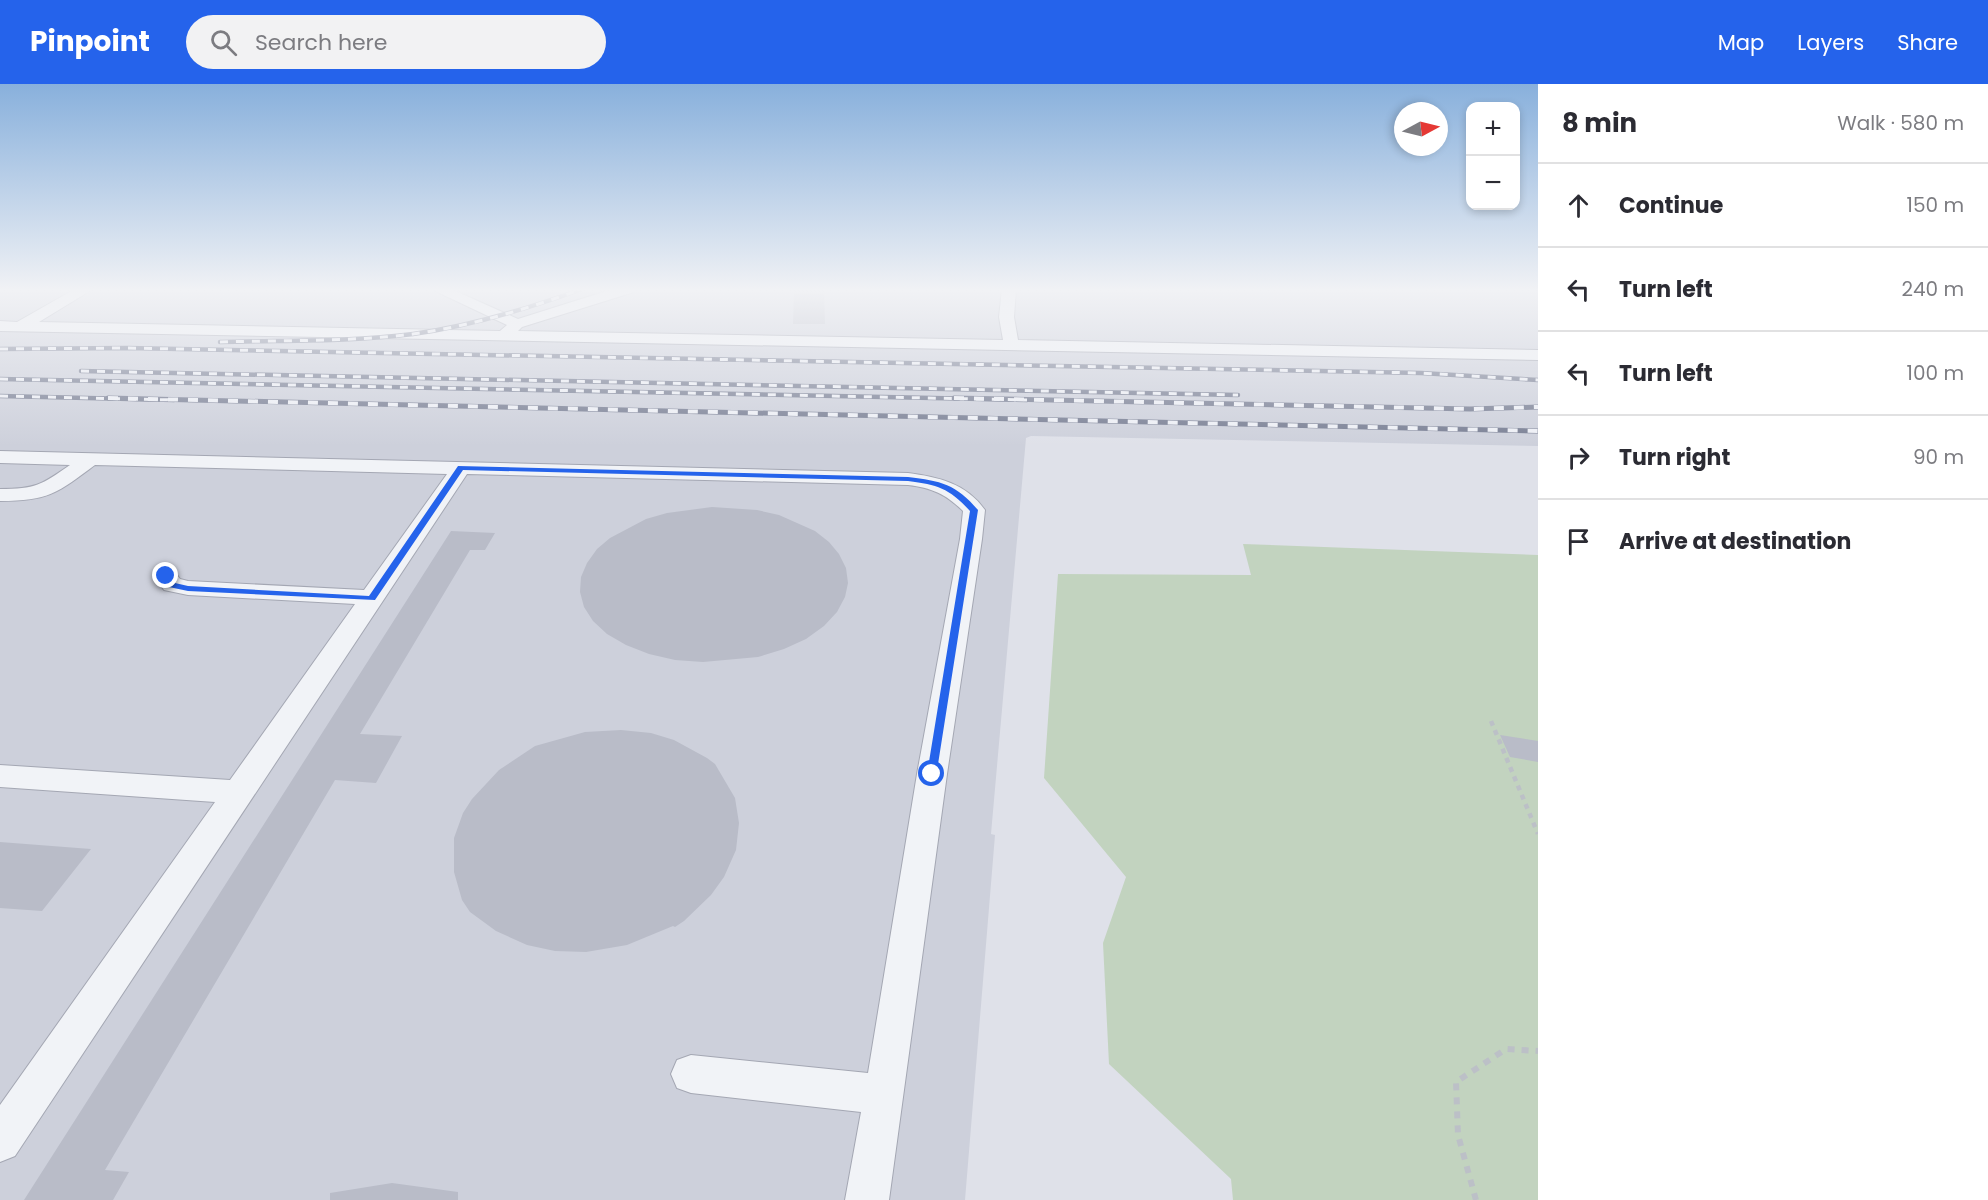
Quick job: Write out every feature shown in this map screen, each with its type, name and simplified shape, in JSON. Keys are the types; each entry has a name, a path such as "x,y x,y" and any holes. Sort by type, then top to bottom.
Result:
{"lane":[{"path":"790,341 1538,355"},
{"path":"1011,341 1012,345"},
{"path":"0,457 908,479 938,483 957,492 974,510 867,1200"},
{"path":"4,492 28,495 49,489 91,459"},
{"path":"0,1141 461,468"},
{"path":"166,576 172,585 188,588 372,598"},
{"path":"0,776 239,792"},
{"path":"691,1074 884,1096"}],"path":[{"path":"1491,721 1538,834"},
{"path":"1476,1200 1458,1135 1456,1082 1506,1048 1538,1051"}],"shaded area":[{"path":"0,341 1538,341 1538,446 1031,436 1026,438 991,834 995,835 965,1200 0,1200"}],"green space":[{"path":"1243,544 1538,555 1538,1200 1233,1200 1231,1179 1109,1064 1103,943 1126,877 1044,778 1058,574 1251,575"}],"building":[{"path":"712,507 757,510 779,515 815,531 829,542 839,554 846,568 848,583 845,597 837,612 824,626 806,639 758,657 703,662 675,660 649,654 607,634 593,621 584,607 580,592 581,577 597,549 610,538 646,519 667,513"},
{"path":"451,531 495,533 485,550 470,550 360,734 402,736 376,783 335,780 105,1170 129,1172 113,1200 24,1200"},
{"path":"621,730 651,733 674,740 715,764 735,798 739,823 736,850 724,877 711,895 684,921 675,927 627,945 586,952 555,951 527,945 496,931 470,912 462,900 454,872 454,838 463,813 472,799 499,770 535,746 585,732"},
{"path":"1500,735 1538,741 1538,762 1510,757"},
{"path":"0,842 91,849 42,911 0,908"},
{"path":"392,1183 458,1192 458,1200 330,1200 330,1193"}],"railway":[{"path":"220,342 276,341"},
{"path":"0,349 127,348 1421,373 1538,380"},
{"path":"81,371 1238,395"},
{"path":"0,379 1027,400"},
{"path":"0,396 174,400"},
{"path":"108,398 1538,431"},
{"path":"954,398 1470,409 1538,407"}],"route":[{"path":"166,576 172,585 188,588 372,598 461,468 908,479 938,483 957,492 974,510 932,774"}]}
